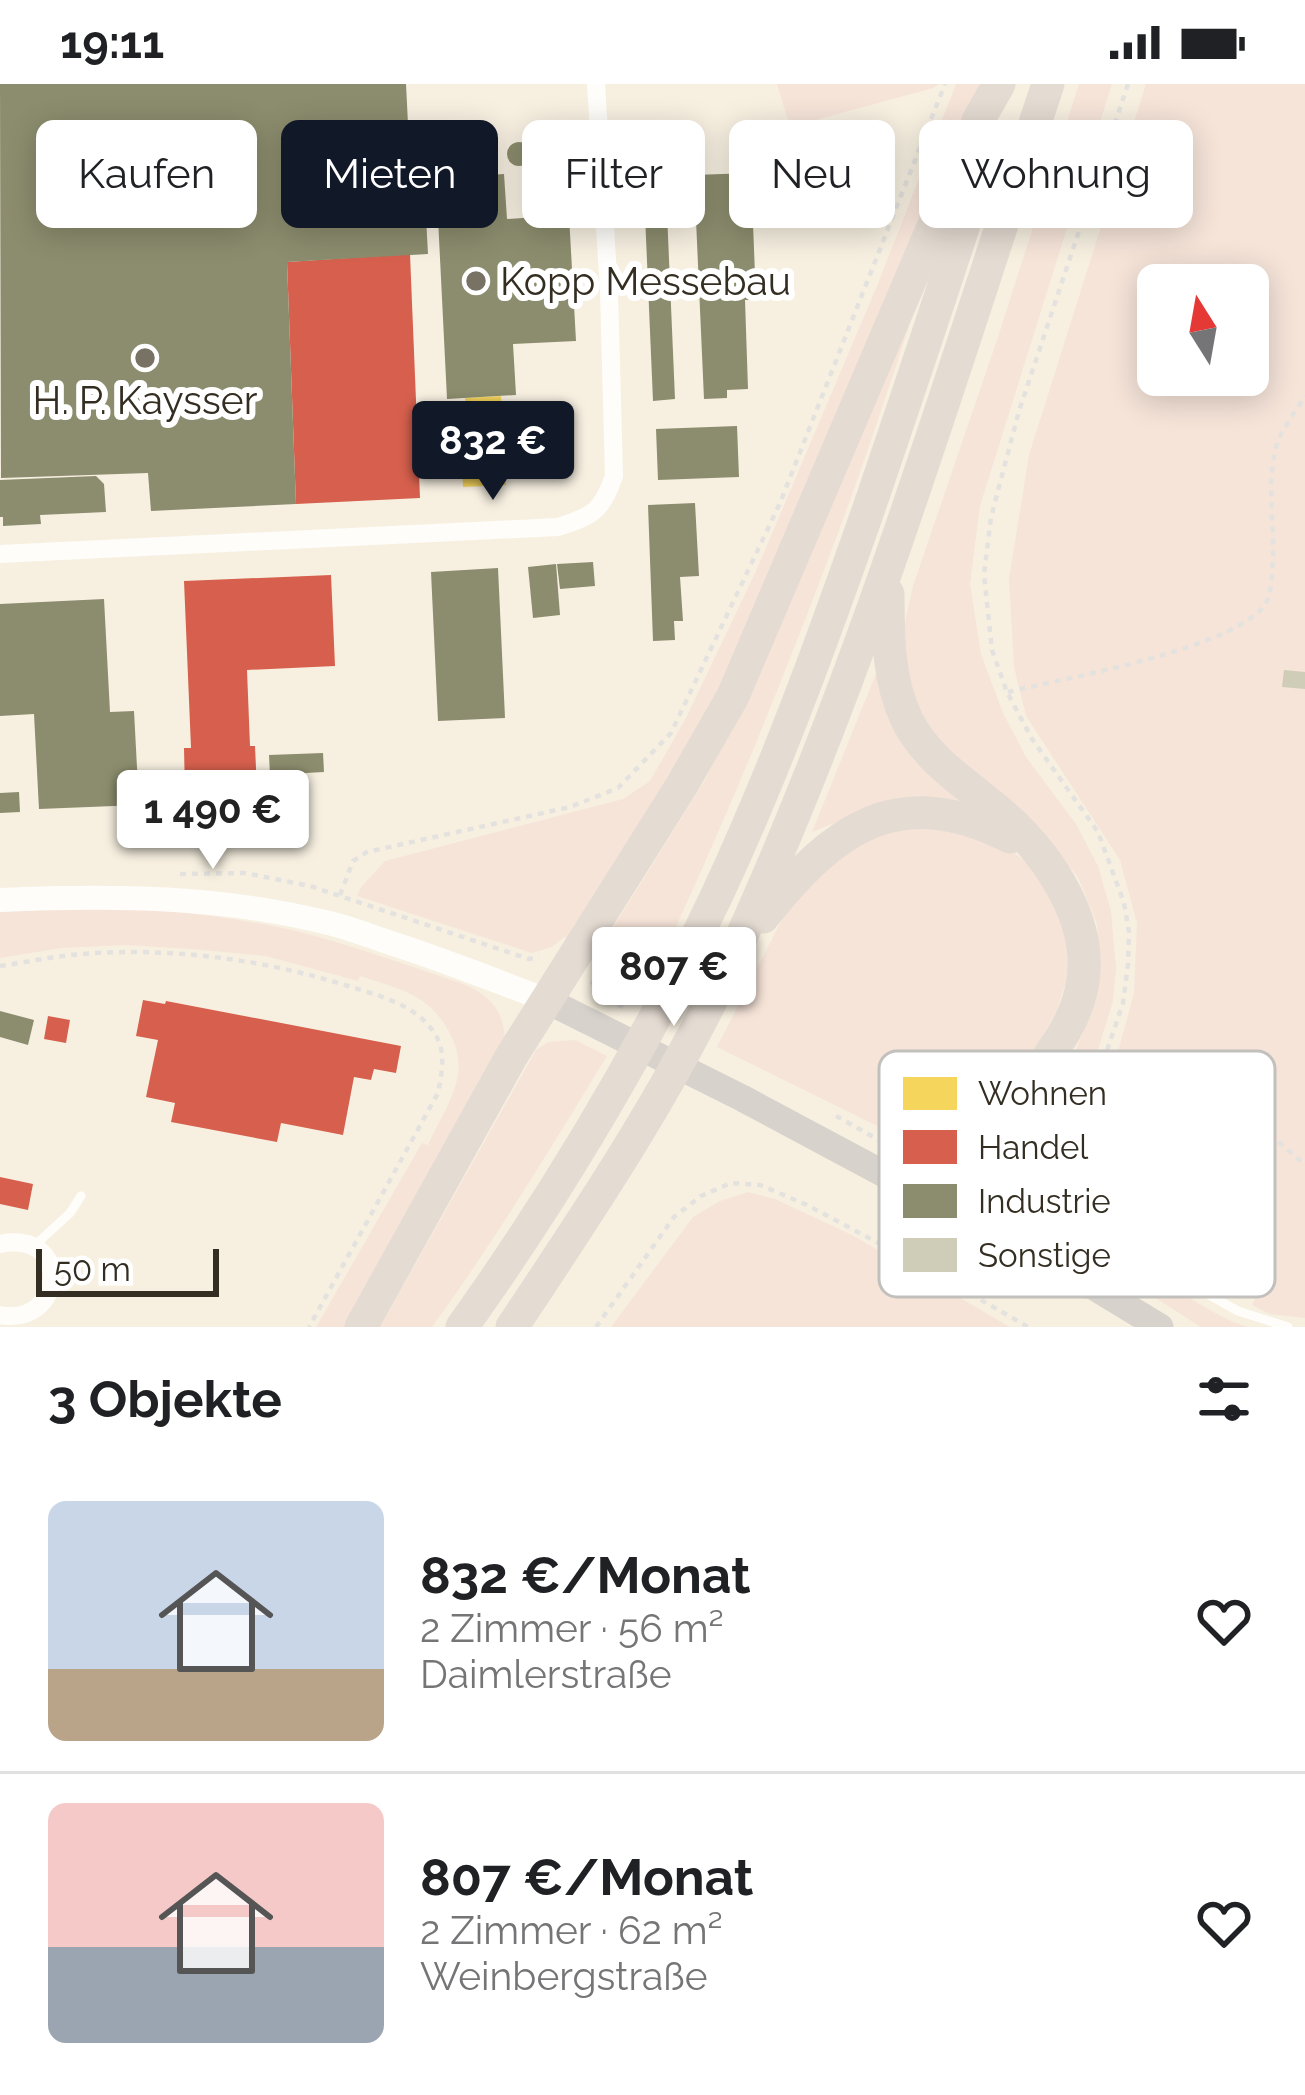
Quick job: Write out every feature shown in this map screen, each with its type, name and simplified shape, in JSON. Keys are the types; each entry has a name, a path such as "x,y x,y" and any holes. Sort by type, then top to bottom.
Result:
{"highway":[{"path":"361,1327 511,1057 733,696 979,119 999,84"},
{"path":"462,1327 599,1119 726,874 830,620 1008,84"},
{"path":"512,1327 634,1137 734,955 806,786 888,568 1048,84"},
{"path":"888,568 890,659 907,719 950,773 1005,817 1033,848 1060,881 1074,912 1085,966 1081,993 1056,1051"},
{"path":"734,955 806,866 831,844 882,818 937,812 964,817 1033,848"},
{"path":"1054,1051 1058,1045"}],"main road":[{"path":"546,1000 879,1172"},
{"path":"1112,1297 1148,1319"}],"street":[{"path":"0,554 558,527 596,511 606,500 614,476 596,84"},
{"path":"0,899 168,898 237,905 332,923 546,1000"},
{"path":"0,1244 21,1241 34,1246 46,1258 53,1281 43,1305 24,1322 0,1315"}],"lane":[{"path":"34,1246 70,1213 81,1196"},
{"path":"1213,1297 1238,1311 1288,1327"}],"path":[{"path":"332,923 353,861 367,852 570,807 618,788 671,734 779,503 945,84"},
{"path":"1128,84 1019,411 991,517 984,575 986,617 1006,692 1144,660 1210,640 1249,620 1267,602 1272,570 1271,477 1278,441 1305,396"},
{"path":"340,895 529,959 563,944 592,959 594,988"},
{"path":"0,965 133,952 224,957 297,970 385,998 414,1011 434,1032 444,1065 438,1093 309,1327"},
{"path":"832,1114 879,1137"},
{"path":"1275,1139 1305,1166"},
{"path":"596,1327 674,1217 700,1196 730,1183 760,1185 879,1243"},
{"path":"976,1297 1028,1327"}],"shaded area":[{"path":"777,84 940,84 816,120 788,120"},
{"path":"956,84 980,84 965,120 942,120"},
{"path":"1079,84 1112,84 1101,120 1067,120"},
{"path":"1146,84 1305,84 1305,1318 1270,1314 1252,1305 1256,1297 1275,1297 1275,1051 1118,1051 1134,993 1137,923 1120,860 1026,716 1014,667 1009,579 1029,455 1101,228 1193,228 1193,120 1135,120"},
{"path":"919,179 919,227 707,726 572,940 564,937 532,953 357,896 385,861 623,799 650,781 686,718 757,569"},
{"path":"1033,228 1067,228 980,506 970,584 981,654 1003,713 1026,757 1076,824 1098,866 1111,911 1116,968 1113,1001 1098,1051 1075,1051 1093,1007 1100,968 1097,924 1078,877 1029,821 939,743 917,709 903,665 903,631 913,586"},
{"path":"936,245 860,474 788,665 639,1005 606,988 600,979 603,961 599,950 705,780 738,715"},
{"path":"878,669 963,800 922,798 882,804 812,832"},
{"path":"919,821 1008,848 1038,871 1069,940 1069,974 1056,1012 1034,1051 879,1051 879,1127 717,1047 793,898 839,848"},
{"path":"91,907 198,914 304,933 464,984 495,1007 505,1044 352,1327 316,1327 422,1143 428,1145 449,1102 459,1064 448,1029 424,1002 401,990 266,956 126,945 61,948 0,958 0,912"},
{"path":"575,1040 607,1056 478,1261 432,1327 380,1327 536,1050 548,1042"},
{"path":"748,1192 775,1199 879,1251 879,1297 958,1297 1010,1327 611,1327 693,1217"},
{"path":"1154,1297 1190,1297 1247,1327 1201,1327"}],"building: Wohnen":[{"path":"501,396 506,485 463,487 461,447 451,448 451,433 467,432 465,398"}],"building: Handel":[{"path":"410,254 420,498 296,504 287,262"},
{"path":"331,575 335,666 247,670 257,790 185,793 184,748 191,748 184,581"},
{"path":"143,1000 401,1046 396,1073 374,1069 371,1080 354,1077 343,1135 281,1123 277,1142 171,1122 175,1103 146,1097 158,1040 136,1036"},
{"path":"48,1016 70,1020 66,1043 44,1039"},
{"path":"0,1177 33,1184 28,1210 0,1204"}],"building: Industrie":[{"name":"H. P. Kaysser","path":"0,84 406,84 408,120 281,120 281,228 427,228 428,254 287,262 296,504 151,511 148,473 1,478"},
{"path":"519,142 522,164 519,166 507,154"},
{"name":"Kopp Messebau","path":"498,174 504,174 507,219 522,218 522,228 570,228 576,341 513,344 516,395 447,399 438,228 498,228"},
{"path":"729,174 729,228 753,228 756,300 745,300 748,389 727,390 727,398 704,399 696,228 705,228 705,175"},
{"path":"646,228 668,228 675,399 653,401"},
{"path":"737,426 739,477 658,480 656,429"},
{"path":"96,476 104,484 106,512 40,515 41,524 3,526 0,480"},
{"path":"695,503 699,576 680,577 683,621 674,621 675,640 653,641 648,505"},
{"path":"593,562 595,586 560,589 557,564"},
{"path":"556,564 560,615 533,618 528,567"},
{"path":"498,568 505,718 438,721 431,572"},
{"path":"104,599 110,712 134,711 139,805 39,809 34,714 0,716 0,604"},
{"path":"323,753 324,772 270,775 269,755"},
{"path":"19,792 20,812 0,813 0,793"},
{"path":"0,1011 34,1020 28,1045 0,1037"}],"building: Sonstige":[{"path":"1284,670 1305,672 1305,689 1282,687"}],"place":[{"name":"Kopp Messebau","path":"476,281"},
{"name":"H. P. Kaysser","path":"145,358"}]}
